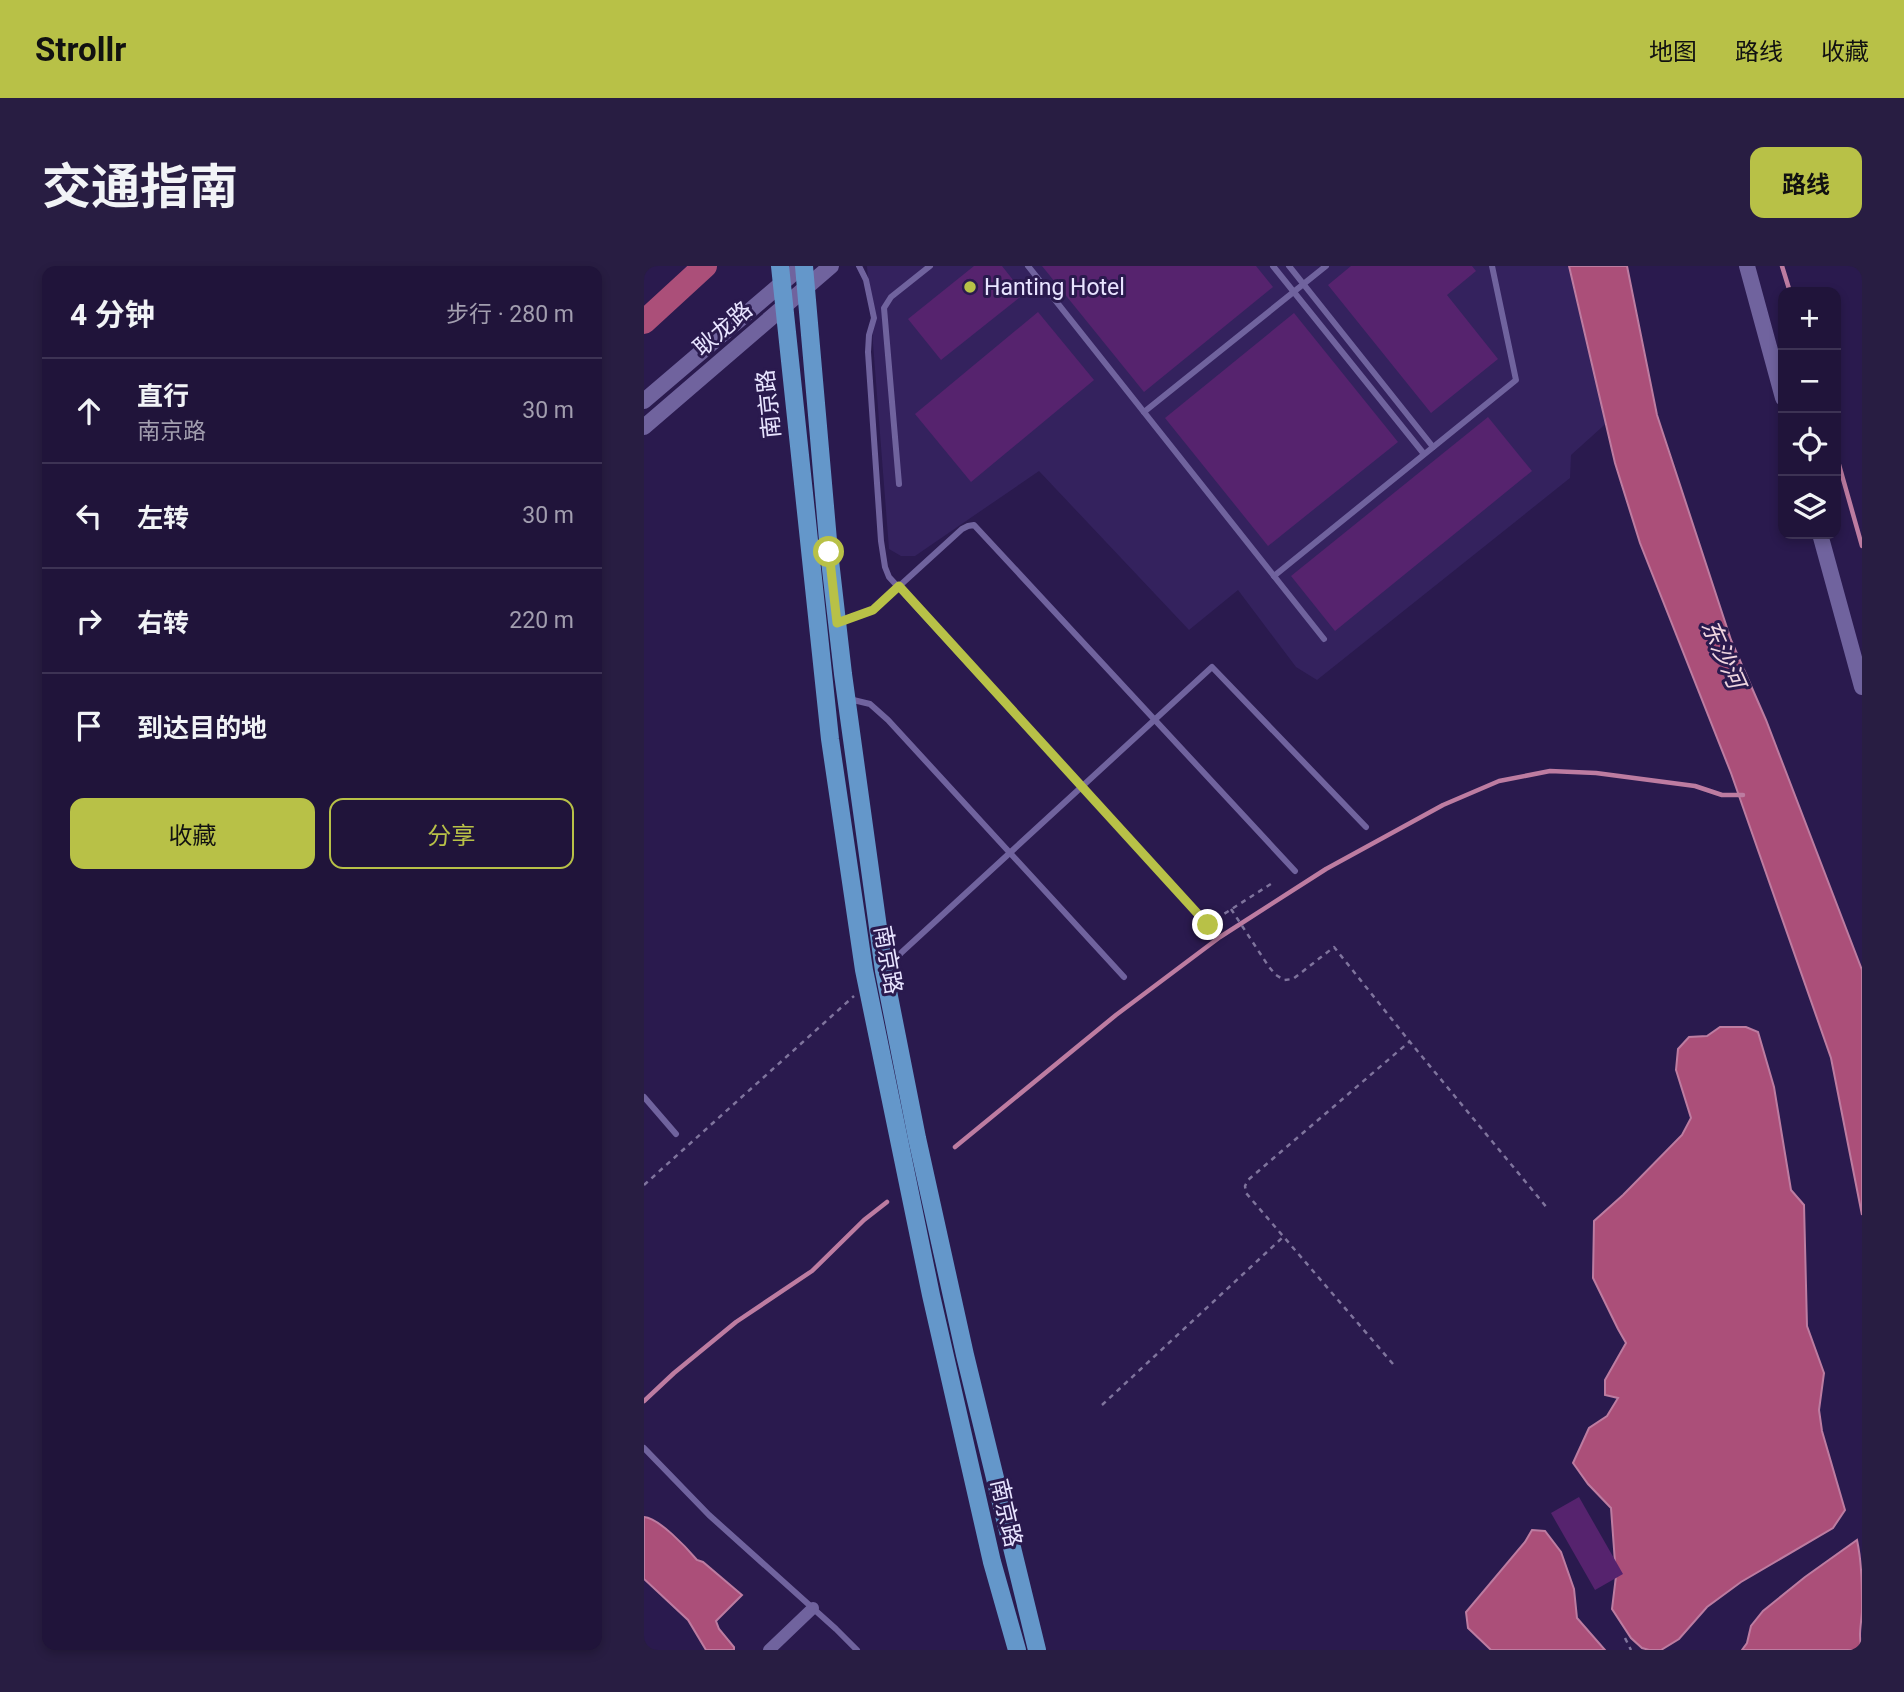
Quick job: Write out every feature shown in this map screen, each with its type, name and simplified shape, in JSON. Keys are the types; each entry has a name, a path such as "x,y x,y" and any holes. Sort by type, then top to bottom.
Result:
{"main road":[{"name":"南京路","path":"803,266 837,623 884,971 917,1138 965,1355 1037,1650"},
{"name":"南京路","path":"780,275 830,739 867,985 934,1308 992,1562 1017,1650"}],"street":[{"name":"耿龙路","path":"644,401 780,275 803,266"},
{"name":"耿龙路","path":"644,427 831,266"},
{"path":"1748,266 1778,379"},
{"path":"1822,539 1855,638 1862,687"},
{"path":"769,1650 813,1608"}],"lane":[{"path":"859,266 865,275 874,318 869,335 869,352 881,541 889,577 1208,925"},
{"path":"899,484 884,307 891,297 930,266"},
{"path":"1028,266 1324,639"},
{"path":"1273,266 1424,454"},
{"path":"1289,266 1433,447"},
{"path":"1144,412 1326,266"},
{"path":"1274,576 1516,380 1492,266"},
{"path":"837,623 873,610 962,529 974,525 1295,871"},
{"path":"884,971 1212,667 1366,827"},
{"path":"847,698 870,704 888,720 1124,977"},
{"path":"644,1097 676,1134"},
{"path":"644,1448 709,1515 857,1650"}],"path":[{"path":"1208,925 1274,881"},
{"path":"1231,909 1269,967 1284,980 1293,979 1334,947 1548,1209"},
{"path":"644,1185 867,985"},
{"path":"1393,1364 1246,1193 1245,1186 1248,1180 1410,1042"},
{"path":"1102,1405 1283,1237"},
{"path":"1625,1638 1631,1650"}],"shaded area":[{"path":"867,266 1582,266 1611,419 1571,455 1570,478 1317,680 1296,667 1238,590 1189,630 1039,471 915,556 901,556 889,549"}],"water":[{"name":"东沙河","path":"1569,266 1627,266 1657,415 1731,640 1766,720 1862,970 1862,1215 1831,1058 1731,773 1640,543 1615,463"},
{"path":"1720,1027 1746,1027 1758,1032 1774,1087 1791,1190 1804,1205 1807,1326 1824,1373 1819,1410 1822,1431 1845,1510 1833,1528 1741,1582 1707,1607 1679,1639 1661,1650 1649,1650 1642,1648 1631,1638 1612,1609 1616,1576 1611,1508 1573,1463 1589,1428 1607,1416 1618,1398 1605,1395 1605,1380 1626,1343 1593,1278 1594,1221 1682,1135 1691,1118 1676,1070 1678,1049 1689,1037 1707,1036"},
{"path":"644,1517 665,1528 697,1560 703,1562 742,1595 716,1621 734,1650 706,1650 688,1620 644,1579"},
{"path":"1532,1530 1545,1531 1561,1552 1574,1589 1577,1618 1605,1650 1491,1650 1468,1628 1466,1612"},
{"path":"1857,1540 1861,1576 1862,1650 1742,1650 1747,1643 1751,1626 1763,1611"}],"building":[{"path":"974,266 1002,266 1024,294 941,360 908,319"},
{"path":"1042,266 1256,266 1273,287 1144,392"},
{"path":"1351,266 1472,266 1476,271 1447,295 1498,359 1431,413 1328,285"},
{"path":"1038,312 1094,380 971,482 915,414"},
{"path":"1294,313 1398,442 1268,546 1165,418"},
{"path":"1488,417 1532,471 1335,631 1291,576"},
{"path":"1579,1497 1623,1574 1595,1590 1551,1513"}],"waterway":[{"path":"644,322 705,266"},
{"path":"1782,266 1788,287"},
{"path":"1841,472 1862,546"},
{"path":"955,1147 1116,1015 1220,937 1326,869 1443,805 1499,781 1550,771 1596,773 1695,786 1722,795 1743,795"},
{"path":"644,1401 736,1322 812,1271 864,1220 887,1202"}],"place":[{"name":"Hanting Hotel","path":"970,287"}],"route":[{"path":"829,552 837,623 873,610 899,586 1208,925"}]}
